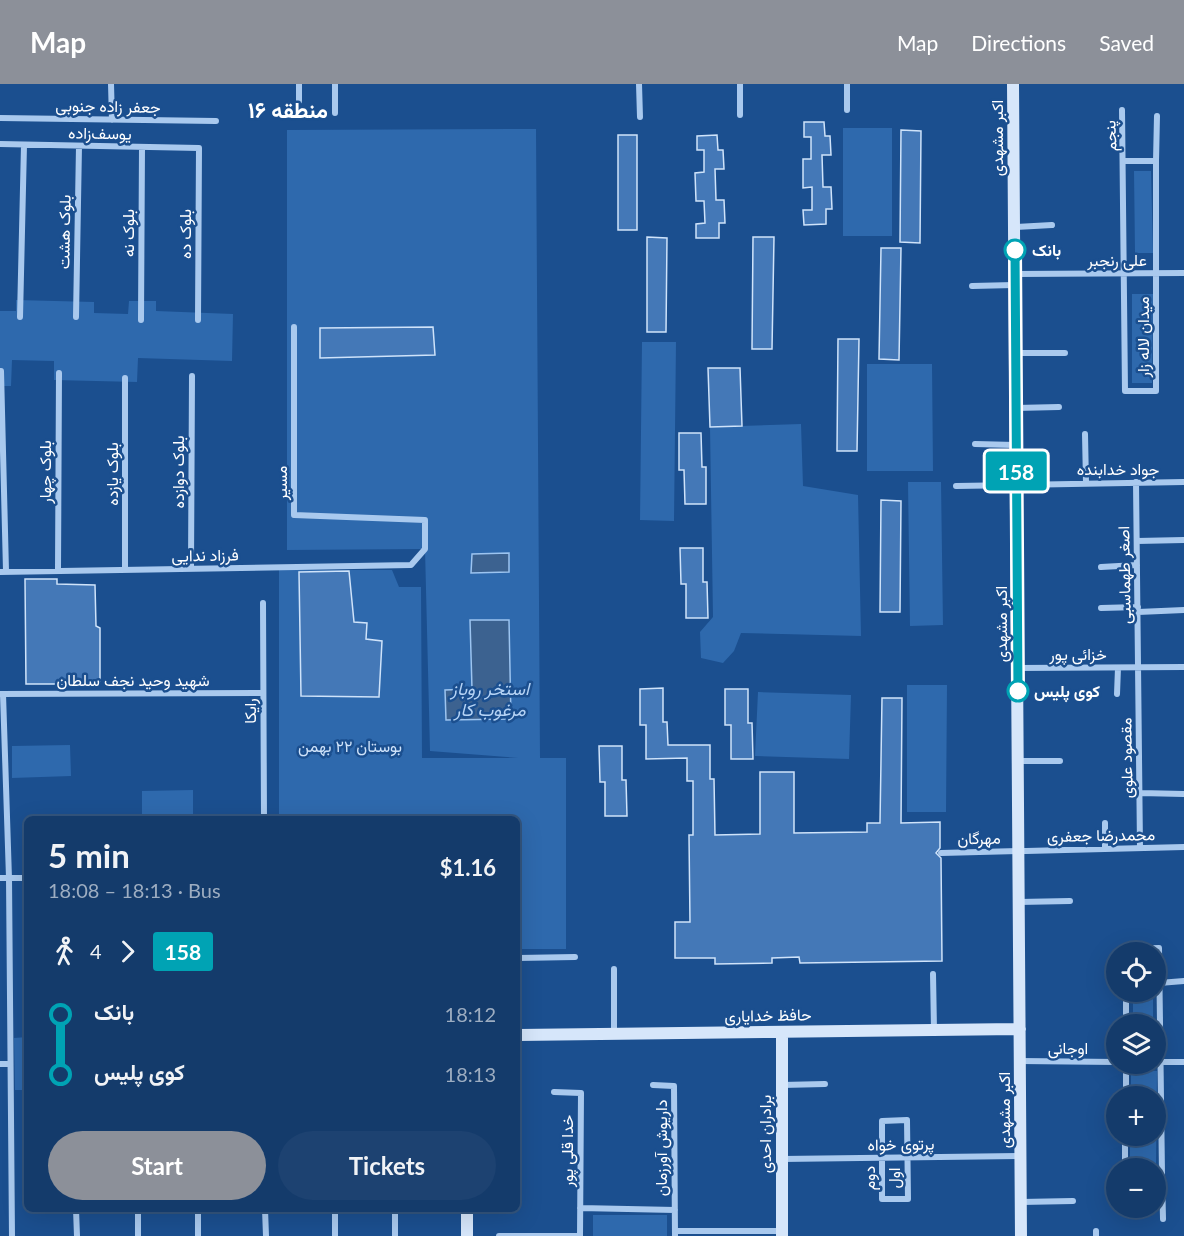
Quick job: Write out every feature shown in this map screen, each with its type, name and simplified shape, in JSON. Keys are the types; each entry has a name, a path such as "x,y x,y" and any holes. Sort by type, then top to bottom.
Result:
{"street":[{"path":"111,84 112,120"},
{"path":"299,84 299,100"},
{"path":"335,84 335,113"},
{"path":"639,84 640,117"},
{"path":"740,84 740,115"},
{"path":"847,84 847,110"},
{"name":"اکبر مشهدی","path":"1014,84 1021,1236"},
{"name":"پنجم","path":"1122,110 1125,161"},
{"name":"میدان لاله زار","path":"1125,161 1125,391 1156,392 1157,116"},
{"name":"جعفر زاده جنوبی","path":"0,118 216,121"},
{"name":"یوسف‌زاده","path":"0,144 199,148"},
{"path":"20,317 24,145"},
{"name":"بلوک هشت","path":"76,317 79,146"},
{"name":"بلوک نه","path":"141,320 142,147"},
{"name":"بلوک ده","path":"198,320 199,148"},
{"path":"1125,161 1156,161"},
{"path":"1014,227 1052,225"},
{"name":"علی رنجبر","path":"972,286 1015,279 1184,273"},
{"name":"مسیر","path":"294,327 294,515 425,520 425,549 411,565"},
{"path":"1015,353 1065,352"},
{"path":"1,371 3,572"},
{"name":"بلوک چهار","path":"58,373 58,571"},
{"name":"بلوک دوازده","path":"191,568 192,376"},
{"name":"بلوک یازده","path":"125,378 125,570"},
{"path":"1016,408 1059,406"},
{"path":"1085,434 1086,483"},
{"path":"975,444 1016,445"},
{"name":"اصغر طهماسبی","path":"1137,482 1138,668"},
{"name":"جواد خدابنده","path":"956,486 1016,483 1184,482"},
{"path":"1137,541 1184,540"},
{"name":"فرزاد ندایی","path":"3,572 411,565"},
{"path":"1101,567 1137,565"},
{"name":"رایکا","path":"263,603 264,816"},
{"path":"1101,608 1184,610"},
{"name":"خزائی پور","path":"1017,668 1184,668"},
{"path":"1117,694 1118,668"},
{"name":"مقصود علوی","path":"1138,668 1140,848"},
{"name":"شهید وحید نجف سلطان","path":"2,694 263,693"},
{"path":"2,694 9,878 12,1236"},
{"path":"1018,761 1060,761"},
{"path":"1140,793 1184,794"},
{"path":"1105,823 1105,849"},
{"name":"محمدرضا جعفری","path":"1019,850 1184,847"},
{"name":"مهرگان","path":"940,852 1019,850"},
{"path":"0,878 24,878"},
{"path":"1019,902 1070,901"},
{"path":"520,958 574,957"},
{"path":"614,969 614,1034"},
{"path":"933,974 934,1030"},
{"path":"1166,982 1184,981"},
{"name":"حافظ خدایاری","path":"520,1035 1020,1029"},
{"name":"برادران احدی","path":"782,1032 782,1233"},
{"name":"اوجانی","path":"1020,1062 1106,1062"},
{"path":"1166,1062 1184,1062"},
{"path":"0,1064 10,1064"},
{"path":"1158,1074 1159,1158"},
{"path":"782,1085 825,1084"},
{"name":"داریوش آورزمان","path":"653,1085 674,1086 675,1233"},
{"name":"خدا قلی پور","path":"554,1092 581,1093 580,1236"},
{"name":"اول","path":"882,1120 908,1120 908,1199 882,1199"},
{"name":"دوم","path":"882,1120 882,1199"},
{"name":"پرتوی خواه","path":"782,1159 1020,1155"},
{"path":"1021,1202 1073,1201"},
{"path":"580,1209 675,1210"},
{"path":"76,1212 77,1236"},
{"path":"138,1212 138,1236"},
{"path":"198,1212 198,1236"},
{"path":"265,1212 266,1236"},
{"path":"335,1212 335,1236"},
{"path":"395,1212 395,1236"},
{"path":"467,1212 467,1236"},
{"path":"675,1233 782,1233"},
{"path":"500,1236 580,1236"}],"green space":[{"path":"843,128 892,128 892,236 843,236"},
{"name":"بوستان ۲۲ بهمن","path":"536,129 540,758 566,758 566,949 520,949 520,816 279,816 279,570 392,570 399,587 421,587 422,758 518,758 430,751 425,549 287,550 287,130"},
{"path":"1134,171 1151,171 1153,253 1135,253"},
{"path":"1132,294 1153,294 1152,383 1132,383"},
{"path":"16,300 94,302 94,313 128,314 129,301 156,301 156,311 233,314 232,361 138,358 137,382 54,380 54,361 12,360 11,386 0,386 0,311 16,311"},
{"path":"642,342 676,342 674,521 640,520"},
{"path":"867,364 932,364 933,471 867,471"},
{"path":"801,424 803,486 858,495 861,636 741,633 734,651 723,663 701,658 700,632 713,617 710,427"},
{"path":"908,482 941,482 943,625 910,626"},
{"path":"907,685 947,685 946,812 907,812"},
{"path":"758,692 851,695 849,759 755,756"},
{"path":"70,745 71,776 12,778 12,746"},
{"path":"193,790 193,816 142,816 142,791"},
{"path":"1133,1002 1153,1002 1153,1014 1133,1014"},
{"path":"24,1037 24,1090 15,1090 14,1038"},
{"path":"1131,1074 1157,1074 1157,1086 1131,1086"},
{"path":"1130,1146 1156,1146 1156,1158 1130,1158"},
{"path":"593,1215 667,1215 667,1236 593,1236"}],"water":[{"path":"509,553 509,572 471,573 472,554"},
{"name":"استخر روباز مرغوب کار","path":"470,620 509,620 511,719 446,720 445,690 472,689"}],"building":[{"path":"804,122 824,122 825,136 830,136 831,155 822,155 823,187 831,187 832,209 826,209 826,224 804,225 803,210 812,210 812,187 803,188 803,159 811,159 811,137 804,137"},
{"path":"901,130 921,131 920,243 900,242"},
{"path":"618,135 637,135 637,230 618,230"},
{"path":"717,135 718,150 723,150 724,169 715,169 716,200 724,200 725,223 719,223 719,238 696,238 696,224 705,223 704,201 696,201 695,173 704,172 704,150 697,150 697,136"},
{"path":"647,237 667,238 666,332 647,332"},
{"path":"753,237 774,237 772,349 752,349"},
{"path":"881,248 901,248 899,360 879,359"},
{"path":"433,327 435,355 320,358 320,328"},
{"path":"838,339 859,339 857,451 837,451"},
{"path":"708,368 740,368 742,426 710,427"},
{"path":"679,433 701,433 702,467 706,467 706,504 685,504 684,470 679,470"},
{"path":"881,500 901,501 900,612 880,612"},
{"path":"680,548 703,548 703,582 707,582 708,618 686,618 686,584 681,584"},
{"path":"349,571 354,622 367,623 366,639 382,641 379,697 301,696 299,572"},
{"path":"25,579 57,579 57,584 95,585 96,626 100,628 100,684 26,684"},
{"path":"663,688 663,722 667,722 668,745 710,745 710,779 714,779 715,835 760,834 760,772 794,772 794,833 867,832 867,823 880,823 882,698 902,698 901,823 940,822 940,848 936,853 941,858 942,961 800,963 799,957 772,958 772,963 715,964 715,958 675,958 675,922 690,922 689,835 693,835 693,781 687,781 687,758 646,759 646,725 640,725 640,689"},
{"path":"725,689 748,689 748,723 752,723 753,759 731,759 731,725 725,725"},
{"path":"599,746 622,746 622,780 626,780 627,816 605,816 605,782 600,782"}],"bus line":[{"name":"158","path":"1015,250 1018,691"}],"place":[{"name":"بانک","path":"1015,250"},
{"name":"کوی پلیس","path":"1018,691"}],"district":[{"name":"منطقه ۱۶","path":"288,110"}]}
